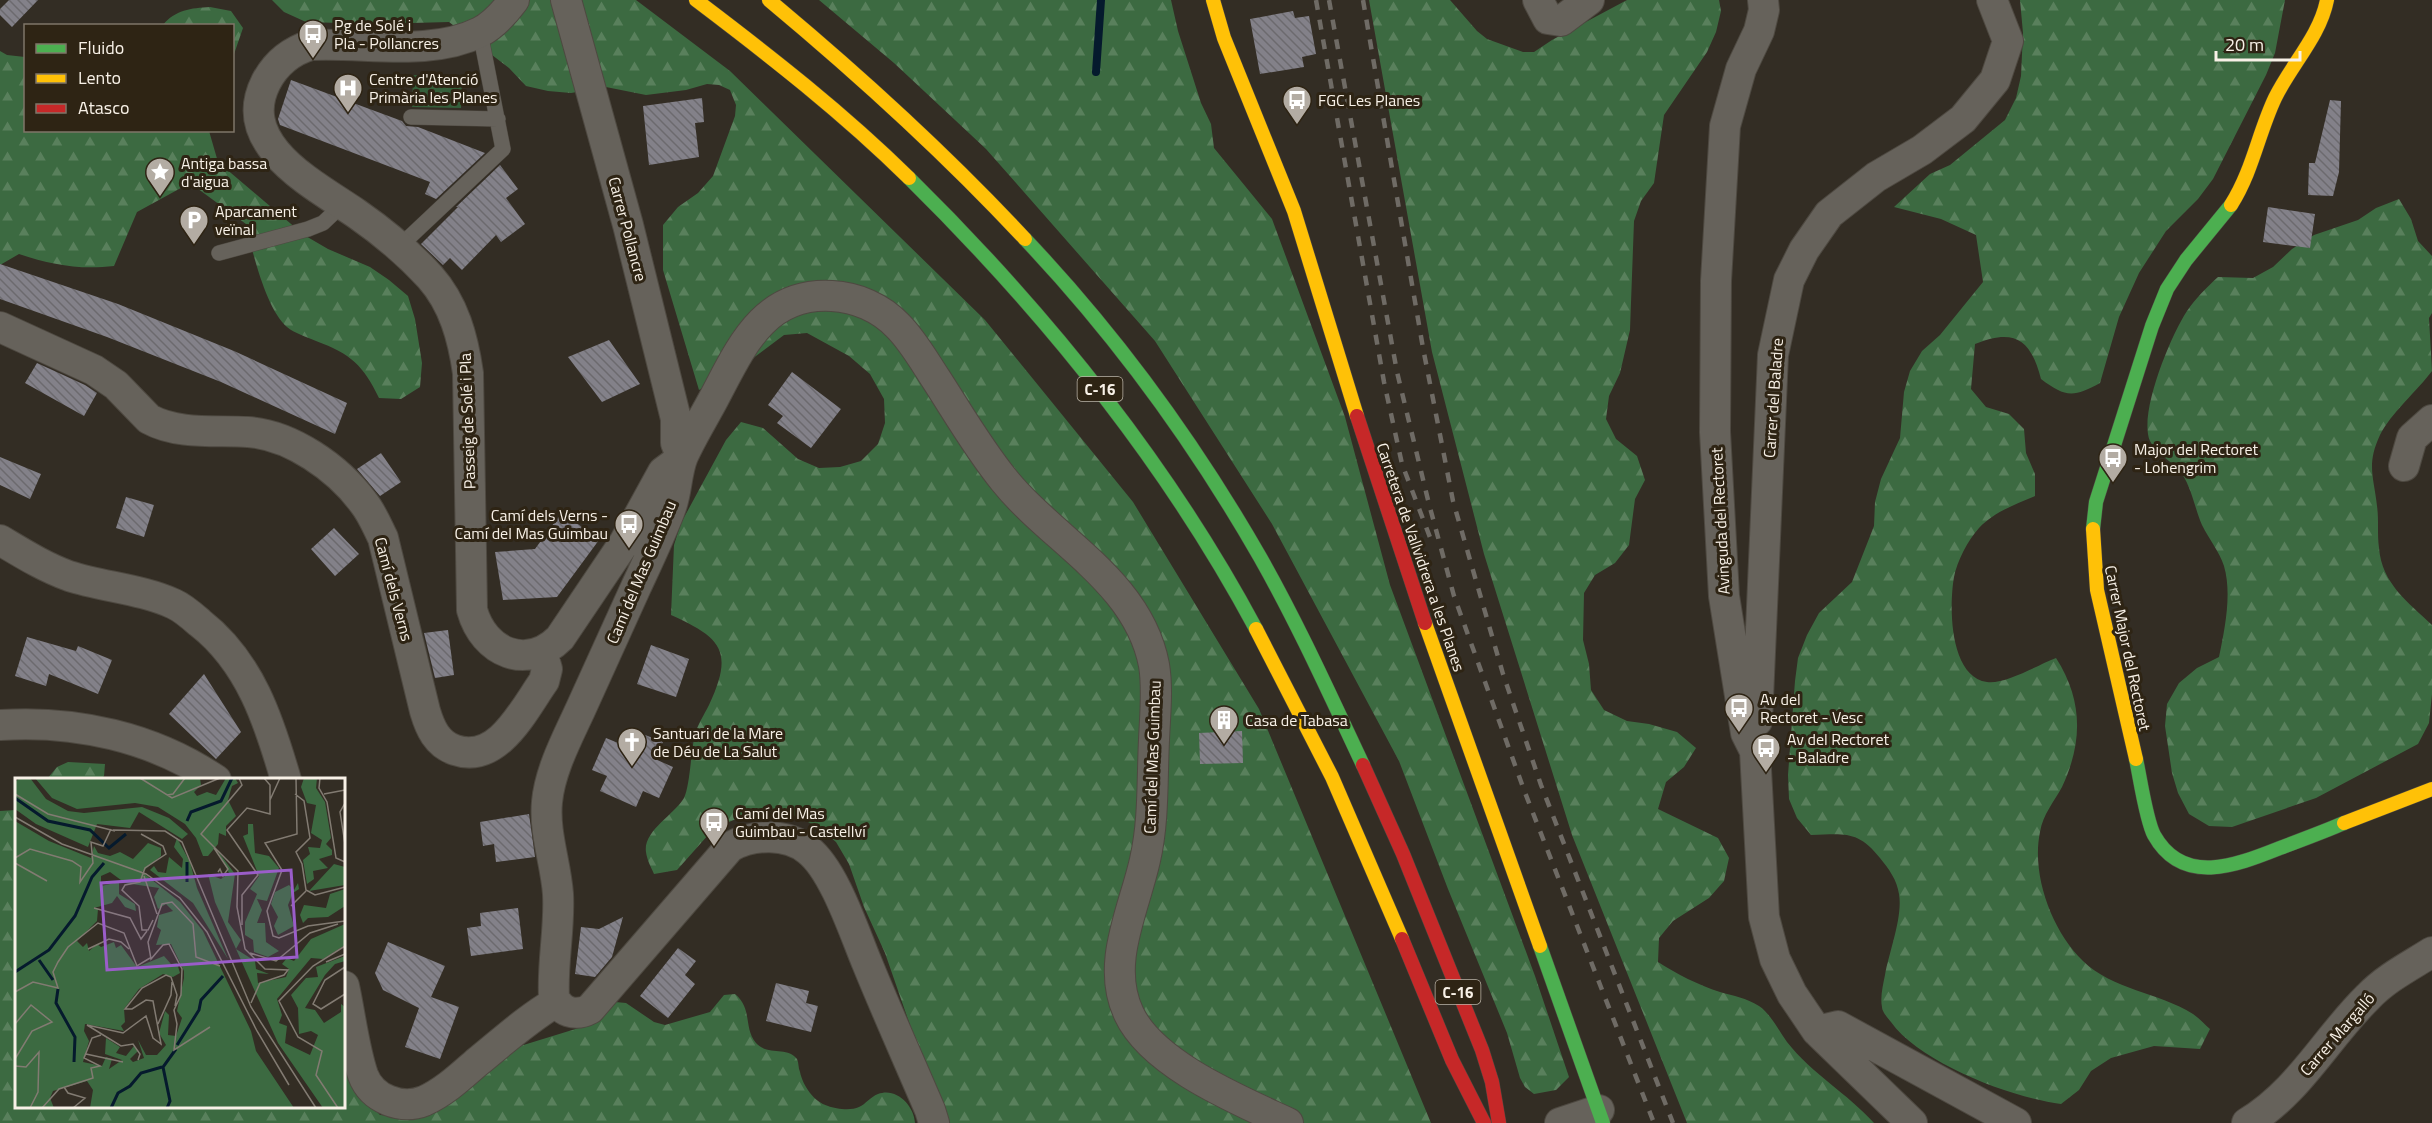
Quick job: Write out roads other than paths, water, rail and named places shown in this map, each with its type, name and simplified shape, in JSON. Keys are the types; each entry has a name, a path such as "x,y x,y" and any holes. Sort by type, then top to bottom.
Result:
{"main road":[{"name":"C-16","path":"696,0 778,62 917,183 992,261 1102,393 1152,461 1243,607 1304,720 1377,877 1462,1086 1484,1123"},
{"name":"C-16","path":"769,0 869,84 990,199 1083,304 1154,393 1217,486 1259,556 1314,659 1408,864 1491,1078 1499,1123"},
{"name":"Carretera de Vallvidrera a les Planes","path":"1213,0 1224,38 1294,210 1359,424 1441,669 1601,1117"},
{"name":"Carrer Major del Rectoret","path":"2327,0 2324,16 2276,98 2245,183 2229,209 2186,260 2168,290 2152,326 2096,502 2092,527 2093,563 2100,604 2153,832 2160,844 2179,861 2191,867 2205,869 2219,869 2243,863 2432,789"}],"street":[{"name":"Passeig de Solé i Pla","path":"514,0 501,15 480,32 453,40 423,45 311,45 294,51 275,68 264,87 260,104 260,122 267,142 285,163 399,247 432,279 458,323 465,348 468,373 471,599 474,620 484,636 498,648 524,655 542,652"},
{"name":"Carrer Pollancre","path":"566,0 628,225 676,419 676,443 682,458"},
{"path":"1538,0 1548,19 1561,21 1589,0"},
{"name":"Avinguda del Rectoret","path":"1763,0 1764,10 1759,32 1741,69 1725,126 1716,304 1715,432 1724,596 1746,732 1755,751 1762,882 1768,938 1783,977 1817,1031 1912,1123"},
{"name":"Carrer del Baladre","path":"1755,751 1765,580 1773,355 1789,280 1804,250 1829,214 1876,177 1922,150 1963,119 1995,80 2008,41 1992,0"},
{"name":"Camí del Mas Guimbau","path":"556,1002 553,991 558,897 547,822 547,804 549,788 567,740 672,505 682,458 743,344 763,319 778,307 815,296 835,296 853,299 869,306 899,326 985,456 1006,483 1028,508 1088,560 1117,591 1132,612 1146,639 1156,682 1152,812 1146,858 1122,942 1119,963 1120,980 1128,1014 1141,1035 1154,1049 1229,1095 1288,1123"},
{"name":"Camí dels Verns","path":"0,327 94,370 116,385 149,419 156,423 174,429 262,433 311,456 349,486 374,518 383,538 427,719 435,736 451,749 472,753 483,751 501,739 543,681 547,669 542,652"},
{"path":"2404,466 2412,438 2432,420"},
{"path":"542,652 560,638 624,543 663,472 682,458"},
{"path":"0,540 42,565 70,576 139,593 176,605 206,628 223,644 251,684 275,739 285,778"},
{"path":"0,725 43,724 109,734 178,757 213,778"},
{"path":"345,991 363,1076 376,1093 397,1104 422,1102 447,1088 533,1016 556,1002 562,1009 571,1013 586,1011 594,1006 730,847 742,841 776,837 808,849 816,857 837,892 934,1123"},
{"name":"Carrer Margalló","path":"2247,1123 2281,1098 2367,997 2394,976 2432,952"},
{"path":"1817,1031 1838,1026 2016,1123"},
{"path":"1560,1123 1601,1117"}],"lane":[{"path":"399,247 503,149 480,32"},
{"path":"411,117 498,118"},
{"path":"219,253 308,229 323,223 342,205"}],"waterway":[{"path":"1096,72 1101,0"}],"railway":[{"path":"1316,0 1384,382 1402,464 1431,540"},
{"path":"1329,0 1397,372 1454,596 1524,790 1654,1123"},
{"path":"1363,0 1423,348 1453,501 1503,674 1541,785 1673,1123"}],"place":[{"name":"Pg de Solé i Pla - Pollancres","path":"313,60"},
{"name":"Centre d'Atenció Primària les Planes","path":"348,114"},
{"name":"FGC Les Planes","path":"1297,126"},
{"name":"Antiga bassa d'aigua","path":"160,198"},
{"name":"Aparcament veïnal","path":"194,246"},
{"name":"Major del Rectoret - Lohengrim","path":"2113,484"},
{"name":"Camí dels Verns - Camí del Mas Guimbau","path":"629,550"},
{"name":"Av del Rectoret - Vesc","path":"1739,734"},
{"name":"Casa de Tabasa","path":"1224,746"},
{"name":"Santuari de la Mare de Déu de La Salut","path":"632,768"},
{"name":"Av del Rectoret - Baladre","path":"1766,774"},
{"name":"Camí del Mas Guimbau - Castellví","path":"714,848"}]}
